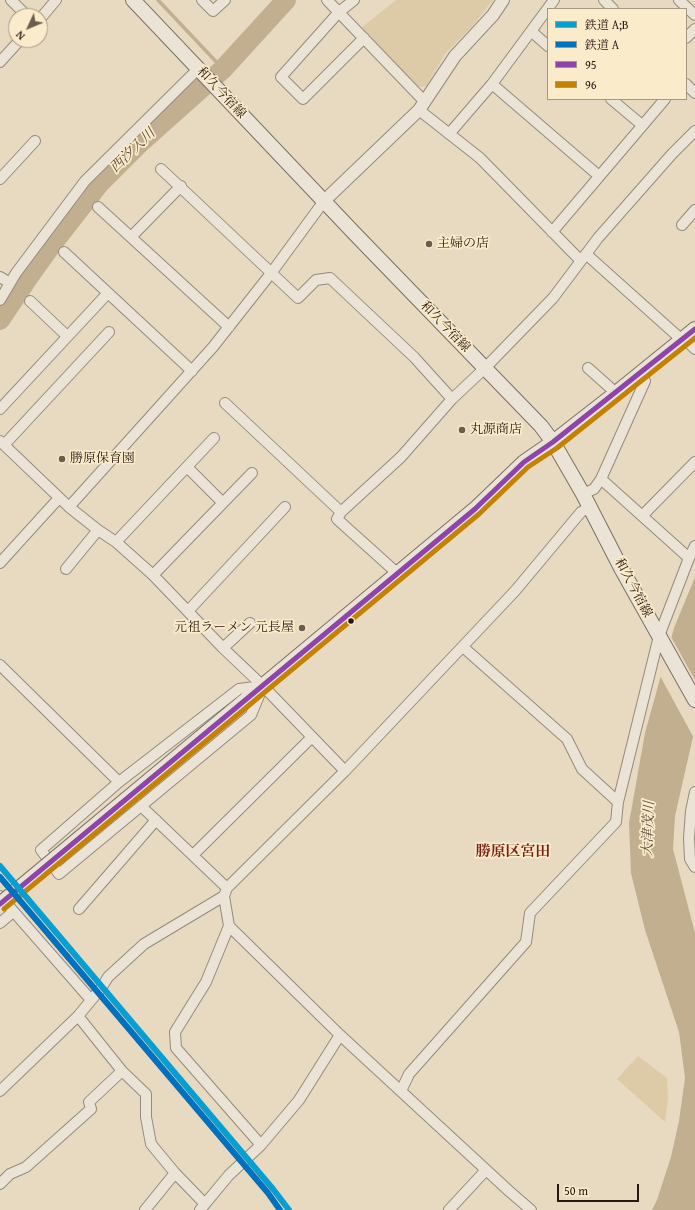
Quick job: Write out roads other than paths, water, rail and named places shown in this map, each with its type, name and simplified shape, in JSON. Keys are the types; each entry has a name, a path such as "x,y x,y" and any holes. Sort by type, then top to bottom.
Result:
{"main road":[{"name":"和久今宿線","path":"133,0 541,426 553,442 583,494 658,636 695,700"},
{"path":"0,904 475,509 524,462 553,442 616,393 695,329"}],"street":[{"path":"11,0 19,8"},
{"path":"48,9 56,0"},
{"path":"202,0 213,11 225,0"},
{"path":"327,0 364,38 422,106 450,134 480,158 552,232 695,349"},
{"path":"354,0 340,12 281,77 303,99 364,38"},
{"path":"69,507 213,347 272,272 324,201 422,106 456,56 493,15 503,0"},
{"path":"604,0 612,8"},
{"path":"679,0 695,15"},
{"path":"450,134 492,84 547,9"},
{"path":"687,37 695,29"},
{"path":"531,31 547,45"},
{"path":"1,58 12,48"},
{"path":"0,300 16,273 85,181 199,70"},
{"path":"492,84 599,176"},
{"path":"687,85 695,94"},
{"path":"612,100 642,125"},
{"path":"552,232 664,100"},
{"path":"397,573 337,519 341,512 401,457 452,399 485,368 553,298 598,238 672,154 695,131"},
{"path":"0,179 35,141"},
{"path":"161,169 181,186 298,298 316,280 330,278 414,357 452,399"},
{"path":"130,237 181,186"},
{"path":"98,207 229,327"},
{"path":"682,225 695,210"},
{"path":"64,252 192,371"},
{"path":"0,277 10,283"},
{"path":"0,409 108,293"},
{"path":"30,301 67,336"},
{"path":"110,332 2,443 69,507 116,542 153,575 223,648 346,771"},
{"path":"588,368 616,393"},
{"path":"583,494 594,489 600,479 645,381 640,373"},
{"path":"225,403 341,512"},
{"path":"116,542 214,438"},
{"path":"642,516 694,466"},
{"path":"188,467 223,503"},
{"path":"153,575 252,473"},
{"path":"600,479 689,558"},
{"path":"0,563 59,498"},
{"path":"188,611 285,507"},
{"path":"0,1091 78,1016 102,987 108,977 144,944 226,892 346,771 515,591 581,512 590,507"},
{"path":"66,569 98,530"},
{"path":"401,1091 409,1074 526,942 530,913 616,822 618,802 658,636 695,546"},
{"path":"223,648 250,623"},
{"path":"463,647 567,739 582,769 618,802"},
{"path":"0,665 119,782"},
{"path":"262,686 251,715 59,874 41,850 119,782 239,689 262,686"},
{"path":"193,855 312,737"},
{"path":"695,792 688,838 690,859 695,867"},
{"path":"142,806 193,855 226,892 230,926 206,982 175,1032 176,1048 261,1145"},
{"path":"79,909 156,820"},
{"path":"0,896 91,1000"},
{"path":"0,923 13,912"},
{"path":"230,926 340,1035 531,1210"},
{"path":"78,1016 122,1071 146,1094 146,1117 151,1144 202,1207 229,1176 261,1145 299,1100 340,1035"},
{"path":"0,1184 10,1174 26,1167 91,1109 89,1102 122,1071"},
{"path":"449,1210 486,1170"},
{"path":"145,1210 175,1173"}],"water":[{"name":"大津茂川","path":"695,577 695,728 675,816 673,849 695,933 695,1210 652,1210 657,1200 671,1157 679,1121 685,1078 679,1032 645,930 631,873 629,823 645,733 674,628"}],"waterway":[{"path":"158,0 223,69"},
{"name":"西汐入川","path":"0,320 53,243 99,184 140,143 223,69 286,0"}],"rail line":[{"name":"A;B","path":"0,866 273,1189 289,1210"},
{"name":"A","path":"0,877 268,1193 280,1210"}],"place":[{"name":"主婦の店","path":"429,244"},
{"name":"丸源商店","path":"462,430"},
{"name":"勝原保育園","path":"62,459"},
{"name":"元祖ラーメン 元長屋","path":"302,628"}],"district":[{"name":"勝原区宮田","path":"513,852"}]}
